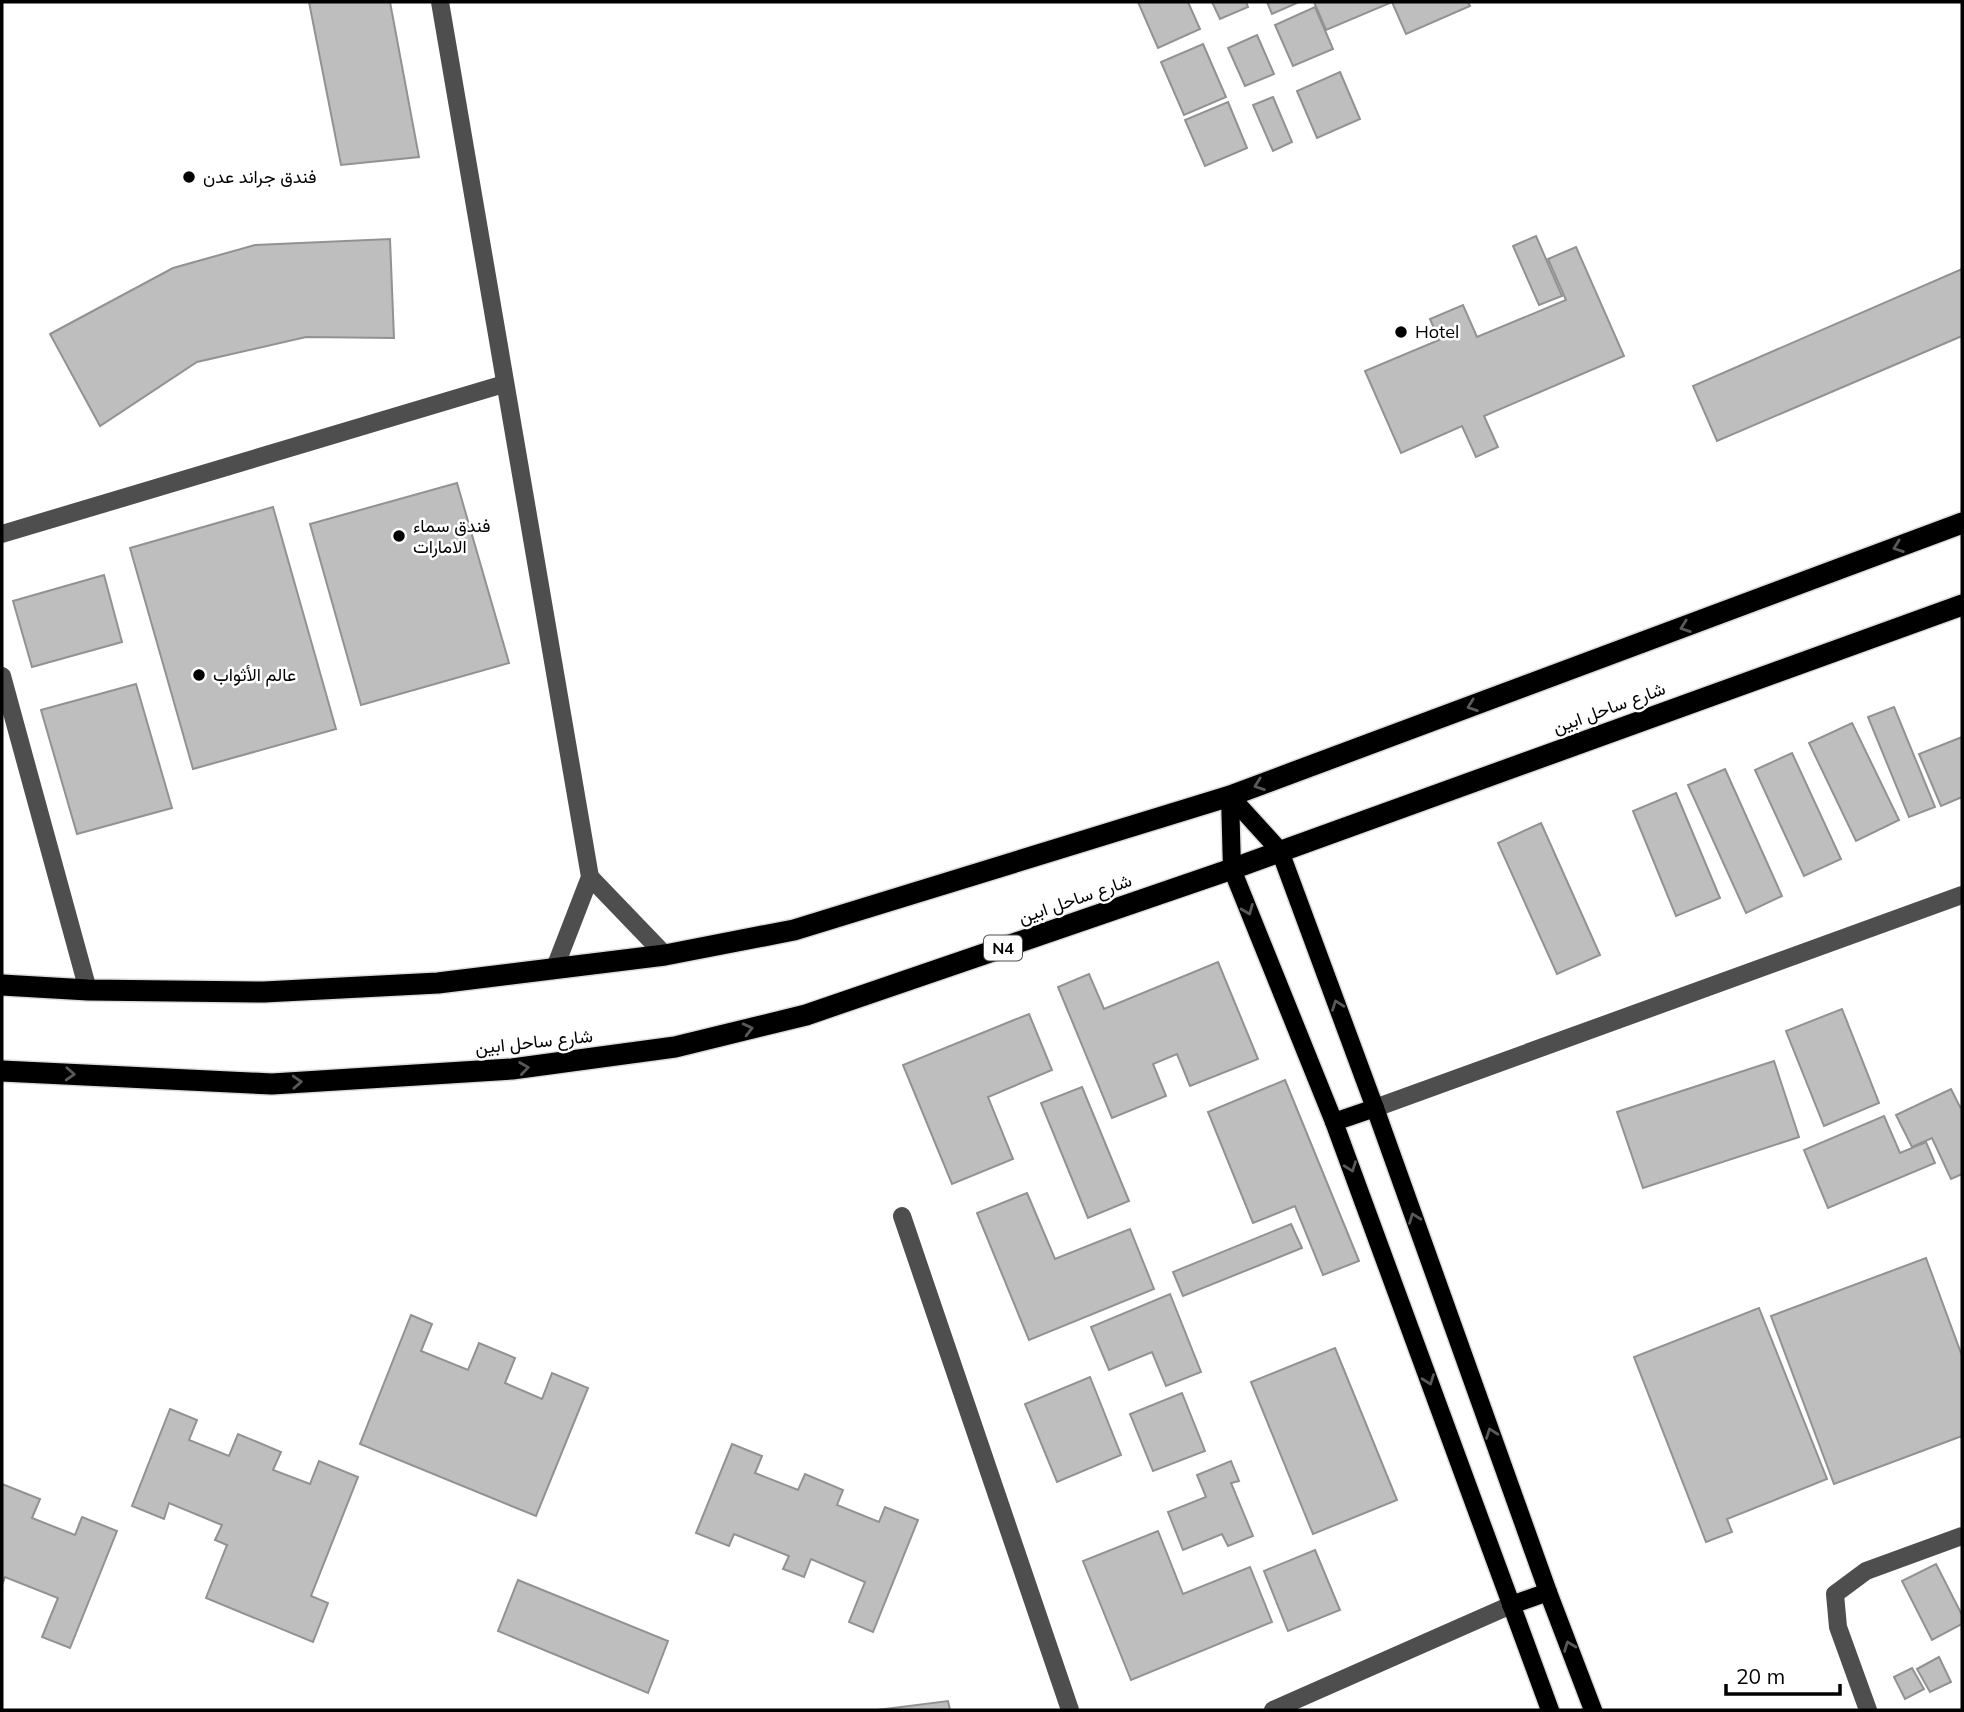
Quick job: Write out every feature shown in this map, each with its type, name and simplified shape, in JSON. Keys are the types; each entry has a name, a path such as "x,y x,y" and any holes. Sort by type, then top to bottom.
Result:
{"highway":[{"path":"2,985 88,990 264,992 438,983 665,955 794,930 1230,796 1962,523"},
{"name":"شارع ساحل ابين","path":"2,1071 272,1084 512,1069 675,1047 806,1015 1232,869 1962,605"}],"main road":[{"path":"1230,796 1280,851 1593,1710"},
{"path":"1230,796 1232,869 1334,1122 1550,1710"},
{"path":"1334,1122 1375,1108"},
{"path":"1511,1605 1548,1592"}],"street":[{"path":"440,2 590,877 554,970"},
{"path":"2,534 504,384"},
{"path":"2,676 88,990"},
{"path":"590,877 665,955"},
{"path":"1375,1108 1962,895"},
{"path":"902,1216 1070,1710"},
{"path":"1868,1710 1838,1627 1835,1594 1866,1571 1962,1536"},
{"path":"1273,1710 1511,1605"}],"building":[{"path":"309,2 390,2 419,157 341,165"},
{"path":"1138,2 1188,2 1200,29 1158,48"},
{"path":"1212,2 1246,2 1248,7 1220,19"},
{"path":"1267,2 1299,2 1272,14"},
{"path":"1314,2 1392,2 1326,30"},
{"path":"1392,2 1468,2 1470,6 1406,34"},
{"path":"1315,7 1333,49 1293,66 1275,25"},
{"path":"1257,35 1274,74 1245,86 1228,48"},
{"path":"1203,44 1226,97 1184,115 1161,62"},
{"path":"1340,72 1360,119 1317,138 1297,91"},
{"path":"1273,97 1292,142 1273,151 1253,105"},
{"path":"1228,102 1247,148 1205,166 1185,120"},
{"path":"1536,236 1562,296 1539,305 1513,246"},
{"path":"390,239 394,338 306,337 197,362 100,426 50,334 173,268 255,245"},
{"path":"1576,247 1624,356 1484,416 1498,447 1476,457 1462,426 1401,453 1365,371 1439,340 1430,319 1463,305 1477,337 1566,300 1548,259"},
{"path":"1962,269 1962,336 1717,441 1693,386"},
{"path":"457,483 509,663 361,705 310,524"},
{"path":"273,507 336,729 193,769 130,548"},
{"path":"104,575 122,642 32,667 13,601"},
{"path":"136,684 172,808 77,834 41,710"},
{"path":"1894,707 1935,807 1909,817 1868,717"},
{"path":"1852,723 1899,820 1856,841 1809,743"},
{"path":"1962,737 1962,797 1941,806 1919,754"},
{"path":"1792,753 1841,859 1804,876 1755,770"},
{"path":"1725,769 1782,896 1746,913 1688,785"},
{"path":"1676,793 1720,898 1676,916 1633,811"},
{"path":"1541,823 1600,955 1557,974 1498,843"},
{"path":"1218,962 1258,1059 1190,1086 1177,1054 1153,1064 1166,1096 1112,1118 1058,987 1089,974 1104,1009"},
{"path":"1842,1009 1879,1103 1824,1126 1786,1031"},
{"path":"1029,1014 1052,1070 988,1097 1013,1159 952,1184 903,1065"},
{"path":"1774,1061 1799,1137 1643,1188 1617,1112"},
{"path":"1285,1080 1359,1261 1323,1275 1295,1206 1253,1223 1208,1112"},
{"path":"1082,1087 1129,1201 1088,1218 1041,1103"},
{"path":"1951,1089 1960,1107 1962,1106 1962,1174 1951,1179 1932,1138 1912,1147 1896,1115"},
{"path":"1884,1116 1900,1153 1926,1142 1935,1163 1828,1208 1804,1150"},
{"path":"1027,1193 1055,1259 1130,1229 1154,1289 1029,1340 977,1213"},
{"path":"1291,1224 1302,1248 1183,1296 1173,1272"},
{"path":"1926,1258 1962,1356 1962,1436 1834,1484 1771,1316"},
{"path":"1170,1294 1201,1372 1166,1386 1152,1352 1109,1370 1091,1327"},
{"path":"1759,1308 1827,1479 1727,1519 1732,1532 1706,1542 1634,1357"},
{"path":"411,1315 432,1324 421,1351 468,1370 479,1343 515,1358 505,1383 542,1399 552,1373 588,1388 536,1516 360,1444"},
{"path":"1335,1348 1397,1500 1313,1534 1251,1382"},
{"path":"1090,1377 1121,1455 1057,1482 1025,1404"},
{"path":"1182,1393 1205,1451 1153,1471 1130,1414"},
{"path":"170,1409 197,1420 189,1440 229,1456 238,1434 281,1452 273,1470 310,1484 319,1461 358,1477 311,1596 328,1603 313,1642 206,1598 227,1545 215,1540 222,1525 169,1503 164,1519 132,1506"},
{"path":"732,1444 762,1456 755,1473 798,1490 805,1474 843,1490 837,1505 879,1522 885,1507 918,1520 873,1632 849,1622 865,1582 811,1559 804,1577 783,1569 789,1556 734,1534 729,1546 696,1533"},
{"path":"1231,1461 1239,1481 1231,1483 1253,1536 1228,1546 1222,1534 1183,1550 1168,1512 1206,1497 1197,1475"},
{"path":"2,1484 40,1499 32,1518 75,1535 82,1517 117,1531 70,1648 42,1637 58,1598 5,1577 2,1585"},
{"path":"1158,1531 1183,1594 1250,1567 1272,1622 1131,1680 1083,1561"},
{"path":"1315,1550 1340,1610 1288,1631 1264,1571"},
{"path":"1936,1564 1962,1615 1962,1624 1932,1640 1902,1581"},
{"path":"518,1580 668,1641 648,1693 498,1631"},
{"path":"1939,1657 1951,1682 1930,1692 1917,1669"},
{"path":"1912,1668 1924,1689 1905,1699 1894,1677"},
{"path":"948,1701 950,1710 877,1710"}],"place":[{"name":"فندق جراند عدن","path":"189,177"},
{"name":"Hotel","path":"1401,332"},
{"name":"فندق سماء الامارات","path":"399,536"},
{"name":"عالم الأثواب","path":"199,675"}]}
